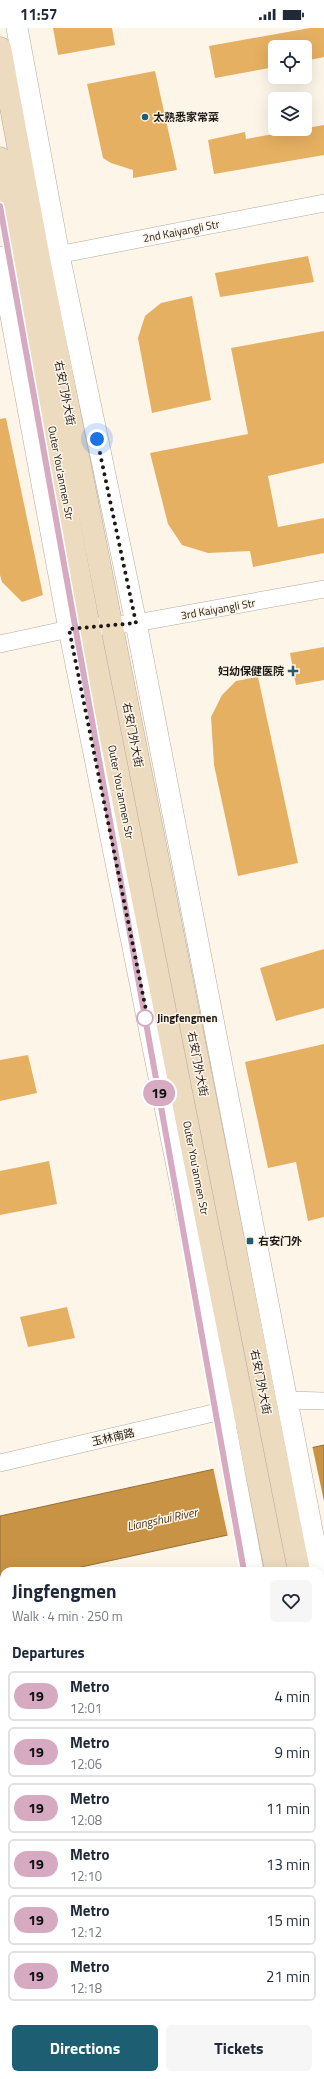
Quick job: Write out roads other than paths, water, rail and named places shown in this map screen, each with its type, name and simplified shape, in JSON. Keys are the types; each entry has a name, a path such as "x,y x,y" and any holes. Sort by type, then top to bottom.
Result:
{"main road":[{"name":"右安门外大街","path":"0,48 20,262 111,625 281,1412 311,1567"},
{"name":"Outer You'anmen Str","path":"0,158 20,262 79,628 232,1422 275,1567"}],"street":[{"path":"17,28 20,262 136,623 281,1412 324,1402"},
{"name":"2nd Kaiyangli Str","path":"20,262 324,203"},
{"name":"3rd Kaiyangli Str","path":"79,628 136,623 324,589"},
{"path":"0,644 79,628"},
{"path":"232,1422 252,1567"},
{"name":"玉林南路","path":"0,1463 232,1422"}],"water":[{"name":"Liangshui River","path":"324,1445 324,1514 81,1567 0,1567 0,1516"}],"metro line":[{"name":"19","path":"0,206 243,1567"}],"place":[{"name":"太熟悉家常菜","path":"145,117"},
{"name":"妇幼保健医院","path":"293,671"},
{"name":"Jingfengmen","path":"145,1018"},
{"name":"右安门外","path":"250,1241"}]}
